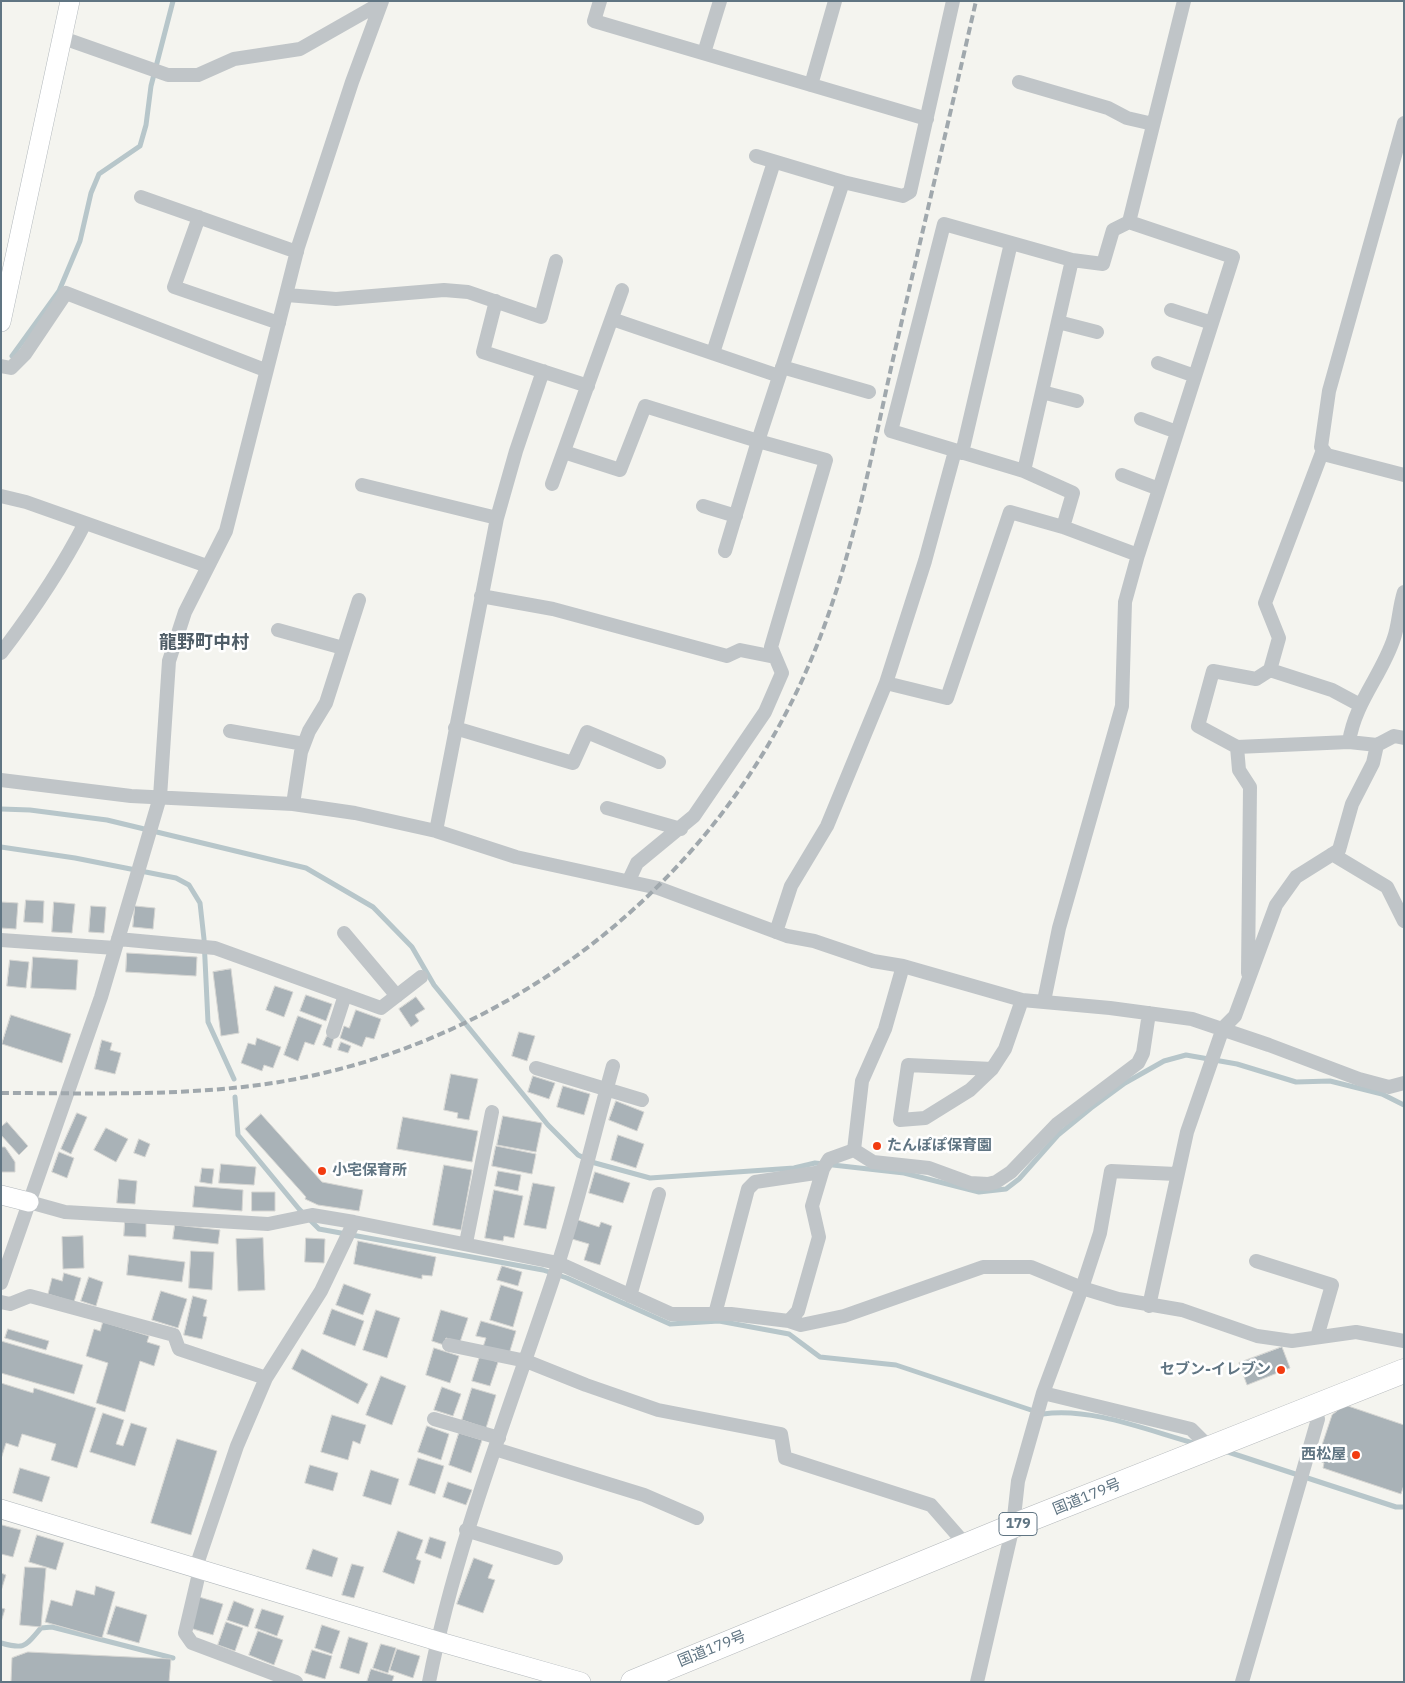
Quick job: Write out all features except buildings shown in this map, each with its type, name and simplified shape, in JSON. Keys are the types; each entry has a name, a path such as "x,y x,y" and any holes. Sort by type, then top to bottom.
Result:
{"highway":[{"name":"国道179号","path":"633,1682 1012,1526 1404,1371"}],"street":[{"path":"1,322 70,1"},
{"path":"600,1 594,21 927,119"},
{"path":"704,53 720,1"},
{"path":"811,85 835,1"},
{"path":"756,156 843,182 903,196 910,192 953,1"},
{"path":"1129,222 1184,1"},
{"path":"62,38 168,75 198,75 234,59 300,49 382,2"},
{"path":"1,1284 6,1253 29,1202 101,997 160,796 169,661 185,612 226,531 265,370 287,295 297,252 352,82 382,2"},
{"path":"1019,82 1108,108 1127,118 1153,124"},
{"path":"1404,123 1329,391 1321,448 1327,455 1404,475"},
{"path":"713,353 774,162"},
{"path":"725,551 758,441 843,182"},
{"path":"141,197 297,252"},
{"path":"199,217 174,287 279,322"},
{"path":"1044,1001 1060,928 1122,706 1125,602 1138,555 1233,257 1129,222 1113,230 1103,264 1072,260 944,224 891,431 1024,472 1072,493 1062,527"},
{"path":"776,932 792,886 826,826 886,683 959,452 1011,243"},
{"path":"1024,472 1072,260"},
{"path":"287,295 336,299 444,290 468,292 542,317 556,261"},
{"path":"552,484 622,290"},
{"path":"1,366 11,368 25,354 66,293 265,370"},
{"path":"496,301 483,352 588,386"},
{"path":"1171,310 1212,323"},
{"path":"612,319 713,353 869,392"},
{"path":"1058,322 1097,332"},
{"path":"1158,362 1195,376"},
{"path":"436,831 496,518 543,371"},
{"path":"1042,392 1077,401"},
{"path":"564,452 620,470 645,406 826,460 771,647 782,673 764,712 694,816 681,829 637,863 629,880"},
{"path":"1141,419 1177,432"},
{"path":"1323,450 1265,603 1279,638 1270,670 1256,679 1213,671 1198,726 1237,747 1350,742 1377,745 1394,736 1404,738"},
{"path":"1122,475 1159,489"},
{"path":"362,485 496,518"},
{"path":"1,496 26,502 207,566"},
{"path":"703,506 736,516"},
{"path":"886,683 947,698 1010,512 1062,527 1138,555"},
{"path":"1,653 39,603 63,565 85,523"},
{"path":"1350,742 1360,705 1394,638 1404,592"},
{"path":"481,596 553,609 727,656 740,650 775,657"},
{"path":"293,804 304,744 326,703 359,600"},
{"path":"278,630 344,648"},
{"path":"1270,670 1332,690 1360,705"},
{"path":"456,728 573,763 587,732 659,762"},
{"path":"230,731 304,744"},
{"path":"1149,1306 1176,1174 1187,1132 1214,1059 1223,1028 1235,1016 1276,904 1296,877 1339,850 1352,804 1373,763 1377,745"},
{"path":"1237,747 1239,770 1250,787 1248,981"},
{"path":"1,780 130,796 293,804 355,813 436,831 516,857 629,880 658,888 776,932 814,941 873,961 903,966 1022,1000 1192,1019 1223,1028 1359,1079 1389,1087 1404,1083"},
{"path":"607,808 681,829"},
{"path":"1332,854 1387,887 1404,921"},
{"path":"344,933 398,996"},
{"path":"1,940 215,948 381,1008 421,977"},
{"path":"854,1150 862,1081 885,1029 903,966"},
{"path":"333,1032 345,996"},
{"path":"992,1070 908,1065 900,1120 925,1118 970,1090 992,1070 1005,1049 1022,1000"},
{"path":"854,1150 874,1162 929,1168 970,1183 988,1184 996,1182 1011,1172 1057,1124 1138,1063 1143,1053 1149,1013"},
{"path":"429,1682 437,1641 466,1530 558,1264 613,1066"},
{"path":"536,1068 642,1100"},
{"path":"466,1243 492,1112"},
{"path":"789,1321 798,1311 820,1237 812,1206 822,1172 829,1159 854,1150"},
{"path":"977,1682 1012,1526 1018,1481 1043,1394 1100,1233 1111,1171 1176,1174"},
{"path":"715,1314 748,1189 755,1182 822,1172"},
{"path":"630,1296 659,1194"},
{"path":"1,1195 65,1212 268,1224 312,1215 354,1222 466,1243 558,1264 671,1314 715,1314 789,1321 801,1325 844,1316 983,1267 1031,1267 1082,1288 1149,1306 1182,1310 1257,1336 1292,1341 1356,1332 1404,1341"},
{"path":"296,1682 192,1643 185,1633 198,1568 237,1446 266,1378 322,1291 354,1222"},
{"path":"1256,1261 1332,1286 1317,1337"},
{"path":"1,1302 10,1304 30,1296 174,1335 179,1349 266,1378"},
{"path":"449,1344 526,1361 586,1386 658,1410 781,1434 785,1458 931,1505 966,1545"},
{"path":"1043,1394 1191,1429 1210,1448"},
{"path":"1242,1682 1318,1419 1315,1406"},
{"path":"434,1419 497,1444 644,1495 697,1518"},
{"path":"1,1509 437,1641 582,1682"},
{"path":"466,1530 556,1558"}],"waterway":[{"path":"12,356 59,291 80,241 91,193 99,174 140,146 146,125 151,86 173,1"},
{"path":"1,809 30,810 107,820 306,868 373,907 412,947 434,985 548,1125 578,1155 595,1163 650,1178 794,1168 815,1163 904,1173 979,1192 1006,1189 1019,1179 1058,1135 1091,1108 1125,1083 1164,1061 1186,1055 1237,1064 1296,1082 1330,1081 1382,1094 1404,1105"},
{"path":"1,847 75,858 176,878 189,885 200,903 204,939 208,1022 234,1079"},
{"path":"235,1097 238,1135 299,1209 319,1229 543,1270 567,1278 670,1324 719,1321 789,1334 820,1357 896,1365 1043,1414 1062,1413 1101,1417 1197,1444"},
{"path":"1225,1451 1396,1507 1404,1507"},
{"path":"1,1643 16,1646 24,1645 41,1628 52,1627 173,1658"}],"railway":[{"path":"1,1093 143,1093 215,1090 285,1081 367,1061 445,1032 519,994 588,947 652,892 708,831 757,763 798,689 815,651 842,572 864,491 976,1"}],"place":[{"name":"たんぽぽ保育園","path":"877,1146"},
{"name":"小宅保育所","path":"322,1171"},
{"name":"セブン-イレブン","path":"1281,1370"},
{"name":"西松屋","path":"1356,1455"}],"district":[{"name":"龍野町中村","path":"204,643"}]}
